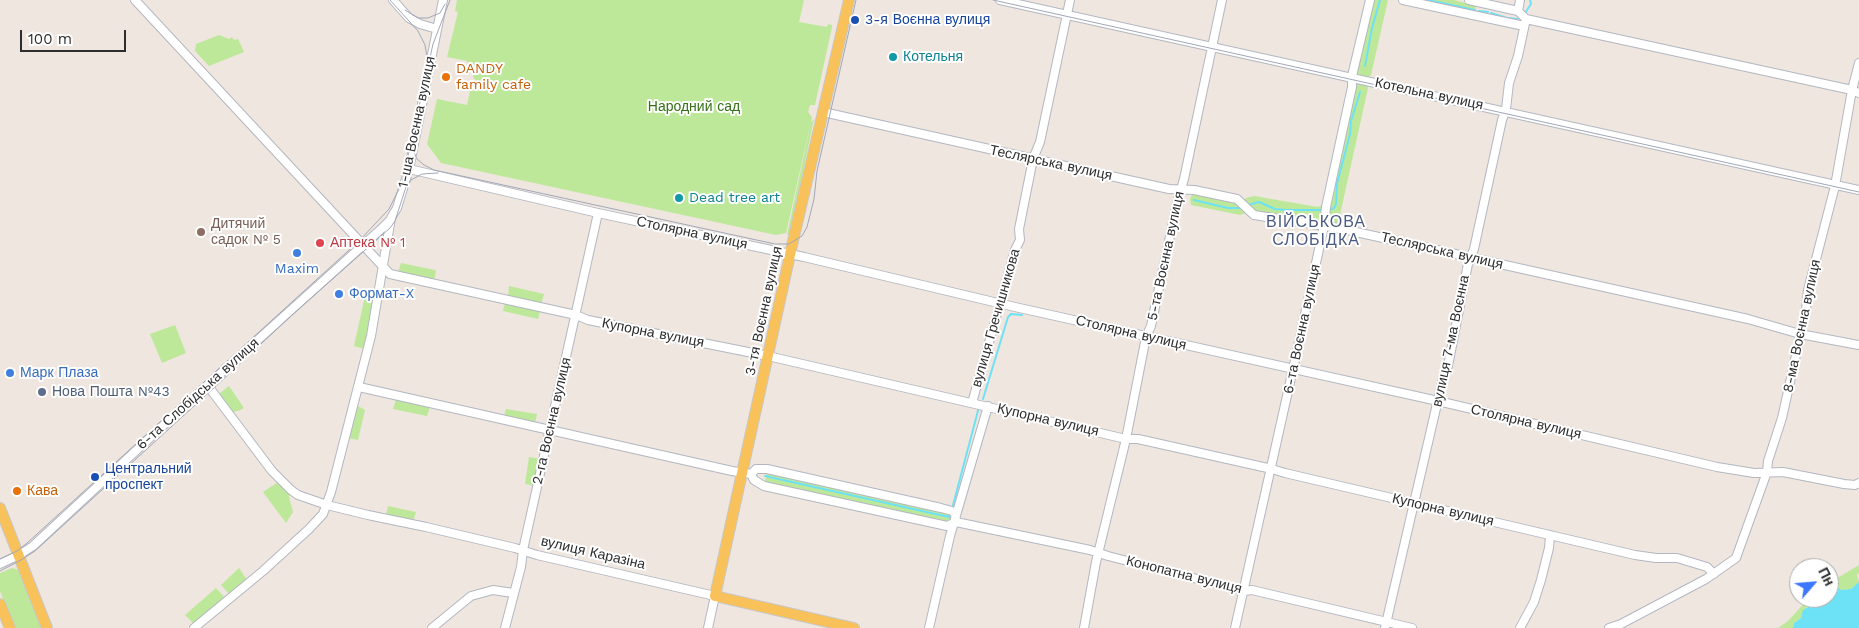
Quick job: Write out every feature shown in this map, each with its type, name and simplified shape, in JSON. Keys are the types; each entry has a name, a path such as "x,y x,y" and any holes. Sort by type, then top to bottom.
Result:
{"main road":[{"name":"3-тя Воєнна вулиця","path":"716,596 747,473 768,356 849,0"},
{"path":"0,508 47,628"},
{"name":"вулиця Каразіна","path":"716,596 854,628"},
{"path":"0,604 10,628"}],"street":[{"path":"135,0 383,267"},
{"path":"393,0 410,18 420,24 436,29"},
{"name":"1-ша Воєнна вулиця","path":"194,628 263,571 323,514 359,387 371,336 391,218 397,208 409,169 443,0"},
{"name":"Котельна вулиця","path":"1000,0 1859,190"},
{"name":"вулиця Гречишникова","path":"972,403 1014,250 1020,240 1019,229 1033,159 1040,142 1070,0"},
{"name":"5-та Воєнна вулиця","path":"1084,628 1098,553 1126,439 1146,337 1151,326 1222,0"},
{"name":"6-та Воєнна вулиця","path":"1235,628 1272,469 1324,226 1326,207 1352,86 1352,78 1370,0"},
{"path":"1402,0 1525,23 1856,91"},
{"path":"1469,0 1518,11"},
{"path":"1520,0 1518,11 1525,23"},
{"name":"вулиця 7-ма Воєнна","path":"1386,625 1443,378 1448,366 1470,258 1474,249 1505,111 1508,83 1518,56 1525,23"},
{"name":"8-ма Воєнна вулиця","path":"1609,628 1622,624 1714,574 1736,558 1767,472 1768,461 1782,418 1806,310 1808,290 1856,91 1859,63"},
{"name":"Теслярська вулиця","path":"824,112 1170,189 1194,190 1237,199 1254,215 1324,226 1748,319 1800,334 1859,345"},
{"name":"Столярна вулиця","path":"409,169 598,213 791,254 1146,337 1438,401 1717,467 1754,473 1783,472 1857,484"},
{"name":"2-га Воєнна вулиця","path":"505,628 521,566 598,213"},
{"name":"6-та Слобідська вулиця","path":"0,564 33,546 391,218"},
{"name":"Купорна вулиця","path":"383,267 386,272 395,276 576,315 588,320 768,356 1126,439 1138,439 1272,469 1635,555 1677,558 1707,567 1714,574"},
{"name":"вулиця Каразіна","path":"208,386 272,471 298,495 326,505 716,596"},
{"name":"Конопатна вулиця","path":"359,387 550,431 747,473 764,486 947,526 956,522 1098,553 1386,625 1412,628"},
{"name":"вулиця Гречишникова","path":"929,628 950,536 956,522 988,406"},
{"name":"Конопатна вулиця","path":"747,473 756,469 767,469 941,508 952,511 955,514 956,522"},
{"path":"1520,628 1534,602 1549,548 1550,535"},
{"path":"432,628 471,596 493,590 513,593"},
{"name":"3-тя Воєнна вулиця","path":"708,628 716,596"}],"green space":[{"name":"Народний сад","path":"457,0 804,0 799,22 827,27 828,24 832,25 832,27 815,105 810,105 808,112 812,117 786,233 776,235 441,163 427,144 437,99 467,105 472,82 475,82 473,78 475,65 467,63 467,61 447,57 458,12 455,11"},
{"path":"1373,0 1388,0 1371,75 1368,78 1359,75 1356,71"},
{"path":"1424,0 1454,0 1476,6 1475,12 1425,2"},
{"path":"219,35 229,39 232,37 234,40 238,39 244,52 209,66 195,51 196,44"},
{"path":"1357,83 1367,85 1368,88 1338,224 1336,225 1328,223 1331,190"},
{"path":"814,119 790,234 787,235 811,122"},
{"path":"1194,191 1236,200 1246,213 1240,215 1191,205 1190,199"},
{"path":"1254,196 1318,207 1325,203 1322,220 1317,223 1258,213 1242,201"},
{"path":"401,263 435,270 434,280 398,272"},
{"path":"509,286 544,294 541,304 508,297"},
{"path":"365,296 375,298 365,349 354,346"},
{"path":"505,303 540,311 538,319 503,311"},
{"path":"175,325 186,353 162,363 150,334"},
{"path":"229,386 244,408 232,412 219,394"},
{"path":"396,399 430,407 427,416 393,409"},
{"path":"356,405 365,410 358,440 347,438"},
{"path":"506,409 537,414 535,424 504,417"},
{"path":"529,457 541,459 535,486 525,484"},
{"path":"767,471 953,514 955,520 949,523 765,482"},
{"path":"278,482 290,494 293,512 286,523 263,492"},
{"path":"388,506 416,512 413,521 386,515"},
{"path":"1859,565 1859,573 1857,575 1859,582 1851,589 1839,591 1839,577"},
{"path":"12,568 19,570 42,628 14,628 0,591 0,573"},
{"path":"239,568 247,580 230,595 221,585"},
{"path":"216,588 225,598 194,624 185,615"},
{"path":"1800,608 1806,608 1801,618 1794,623 1793,628 1778,628 1788,621"}],"water":[{"path":"1859,582 1859,628 1793,628 1794,623 1801,618 1803,610 1807,608 1839,608 1839,589 1851,589"}],"waterway":[{"path":"1365,66 1372,28 1380,0"},
{"path":"1428,0 1475,10"},
{"path":"1525,13 1531,4 1530,0"},
{"path":"1479,11 1488,12"},
{"path":"1491,13 1507,18 1517,19 1520,17"},
{"path":"1331,209 1336,204 1337,184 1350,134 1351,121 1360,92"},
{"path":"1194,200 1228,208 1242,208"},
{"path":"1248,205 1259,202 1275,209 1323,210"},
{"path":"983,399 1008,317 1011,314 1022,315"},
{"path":"952,509 979,407"},
{"path":"765,476 949,517 950,513"}],"tram line":[{"path":"390,0 418,31 425,45 427,57"},
{"path":"0,559 17,551 26,544 359,241 389,209 402,183 433,44 450,0"},
{"path":"412,144 416,158 434,170 775,244 789,244 802,236 807,227 814,199 817,171 856,0"},
{"path":"993,0 1859,192"},
{"path":"405,10 418,18 428,18 440,13 445,4"},
{"path":"0,571 35,551 293,314 390,228 395,221 406,187 411,180 422,174 438,173"}],"place":[{"name":"3-я Воєнна вулиця","path":"855,20"},
{"name":"Котельня","path":"893,57"},
{"name":"DANDY family cafe","path":"446,77"},
{"name":"Dead tree art","path":"679,198"},
{"name":"Дитячий садок № 5","path":"201,232"},
{"name":"Аптека № 1","path":"320,243"},
{"name":"Maxim","path":"297,253"},
{"name":"Формат-X","path":"339,294"},
{"name":"Марк Плаза","path":"10,373"},
{"name":"Нова Пошта №43","path":"42,392"},
{"name":"Центральний проспект","path":"95,477"},
{"name":"Кава","path":"17,491"}],"district":[{"name":"ВІЙСЬКОВА СЛОБІДКА","path":"1316,231"}]}
